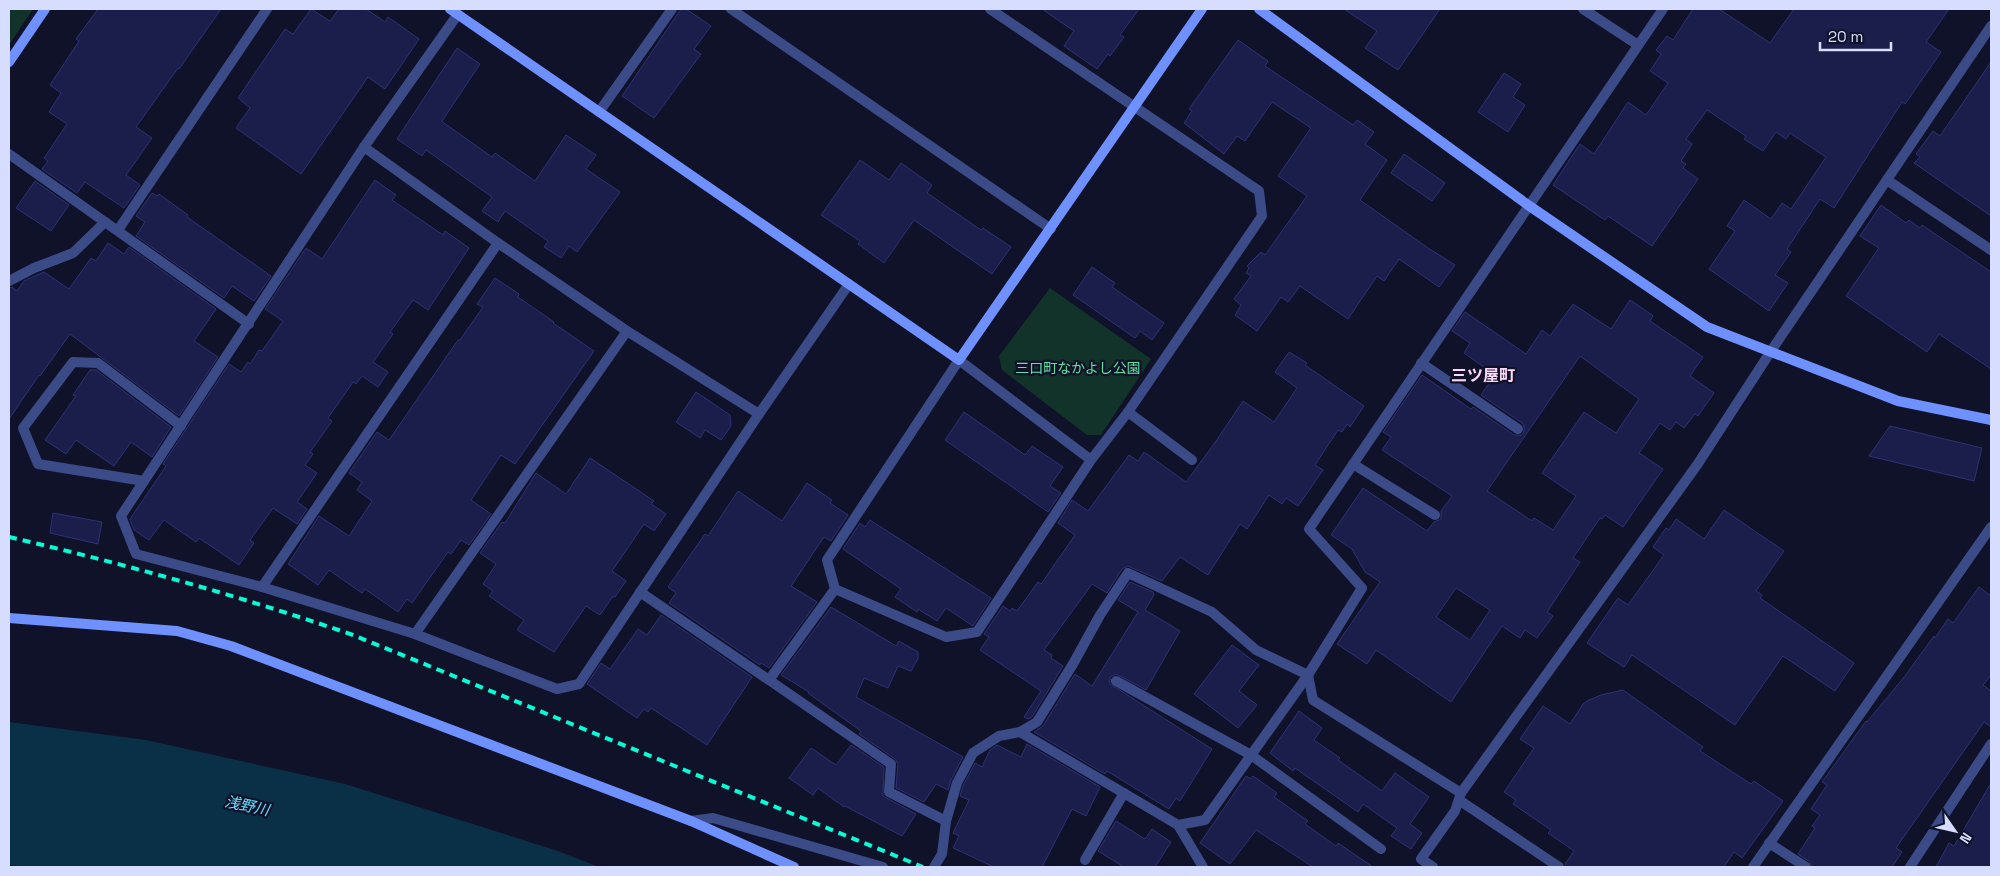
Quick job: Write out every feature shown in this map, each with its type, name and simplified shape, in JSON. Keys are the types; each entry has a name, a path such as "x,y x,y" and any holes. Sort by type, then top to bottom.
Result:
{"street":[{"path":"9,62 45,9"},
{"path":"118,230 267,9"},
{"path":"599,112 672,9"},
{"path":"731,9 1051,229"},
{"path":"835,589 946,637 977,632 1091,460 1128,412 1262,216 1259,190 990,9"},
{"path":"835,589 827,560 959,360 1202,9"},
{"path":"1259,9 1528,205 1707,327 1771,350 1898,401 1991,420"},
{"path":"1584,9 1638,45"},
{"path":"1178,826 1204,820 1308,675 1362,588 1309,529 1663,9"},
{"path":"849,284 759,414 579,684 557,689 415,634 262,587 136,554 121,516 454,11 959,360 1091,460"},
{"path":"1434,867 1422,859 1455,811 1460,797 1697,465 1771,350 1991,26"},
{"path":"364,147 498,243 627,331 759,414"},
{"path":"9,154 249,324"},
{"path":"1887,180 1991,250"},
{"path":"9,281 34,268 73,253 105,222"},
{"path":"262,587 498,243"},
{"path":"415,634 627,331"},
{"path":"144,481 38,464 23,428 74,362 98,363 181,426"},
{"path":"1421,363 1518,428"},
{"path":"1128,412 1192,460"},
{"path":"1352,464 1435,515"},
{"path":"1753,867 1991,527"},
{"path":"934,867 942,854 946,821 957,783 973,753 999,736 1020,732 1037,722 1074,664 1100,615 1128,573 1212,612 1256,650 1308,675"},
{"path":"769,680 835,589"},
{"path":"640,592 891,764 889,792 946,821"},
{"path":"9,618 177,631 231,646 691,821 794,867"},
{"path":"1308,675 1313,700 1460,797 1560,867"},
{"path":"1116,681 1251,755 1381,849"},
{"path":"1020,732 1178,826 1203,867"},
{"path":"1910,867 1991,744"},
{"path":"1085,860 1124,793"},
{"path":"691,821 713,818 883,867"},
{"path":"1769,843 1806,867"}],"green space":[{"path":"9,9 33,9 9,45"},
{"name":"三口町なかよし公園","path":"1050,288 1151,359 1101,435 1087,435 1002,370 999,356"}],"water":[{"name":"浅野川","path":"9,722 146,740 345,784 555,850 599,867 27,867 9,865"}],"building":[{"path":"98,9 221,9 136,127 152,138 126,175 140,185 124,208 85,182 77,193 42,169 48,161 44,158 67,124 49,112 61,93 50,85 79,41 76,39"},
{"path":"311,9 330,21 339,9 366,9 385,22 388,17 419,39 385,89 368,77 301,174 236,128 250,108 238,98 285,29 293,34"},
{"path":"681,9 686,9 711,26 694,49 701,54 654,118 622,96"},
{"path":"1042,9 1139,9 1120,35 1124,37 1110,56 1108,54 1097,69 1064,46 1074,31"},
{"path":"1344,9 1440,9 1398,70 1365,48 1377,31"},
{"path":"1693,9 1719,9 1770,43 1794,9 1949,9 1926,42 1941,52 1905,104 1902,102 1834,208 1820,199 1787,249 1791,252 1775,275 1788,283 1769,311 1709,269 1735,231 1727,226 1744,200 1771,219 1782,203 1791,209 1826,157 1790,133 1786,139 1776,132 1763,151 1744,139 1746,136 1707,110 1686,139 1692,144 1681,161 1686,164 1683,168 1698,179 1652,246 1608,216 1605,220 1553,185 1580,144 1594,154 1628,102 1646,115 1668,83 1650,71 1661,54 1656,50 1667,36 1673,40"},
{"path":"1238,40 1268,61 1265,66 1353,125 1357,120 1374,132 1365,144 1387,160 1360,200 1455,265 1439,287 1399,259 1384,281 1377,276 1348,319 1300,286 1288,302 1281,297 1257,331 1235,315 1241,305 1234,299 1251,276 1246,273 1249,268 1247,266 1261,252 1265,255 1307,196 1278,176 1311,128 1272,102 1245,141 1237,136 1224,154 1184,123 1192,111 1189,109"},
{"path":"457,48 480,64 442,121 444,123 492,157 495,153 535,181 566,135 596,155 586,169 620,192 577,252 569,246 561,258 544,247 548,241 505,211 498,222 482,211 492,197 426,150 422,156 397,139"},
{"path":"1991,62 1991,216 1914,163 1920,157 1916,154 1933,131 1940,136"},
{"path":"1504,73 1521,84 1513,97 1525,105 1508,132 1478,112"},
{"path":"1404,154 1445,183 1432,201 1391,173"},
{"path":"860,160 889,180 901,163 932,185 927,193 981,230 983,228 1011,247 992,274 914,220 884,263 858,244 860,241 821,215"},
{"path":"375,180 396,195 392,200 443,235 445,231 469,248 428,310 413,300 390,332 393,334 373,362 388,372 378,387 362,376 356,384 353,382 328,418 332,421 310,452 313,454 305,465 317,473 297,502 307,509 297,524 273,508 250,540 254,543 239,565 199,538 196,542 164,520 149,540 134,530 130,519 166,466 163,464 229,364 241,372 248,362 250,364 259,350 262,351 283,321 265,309 306,248 322,259"},
{"path":"35,181 69,205 51,231 16,208"},
{"path":"152,193 157,196 159,194 188,215 187,217 271,276 254,301 232,286 224,298 136,236 145,222 136,216"},
{"path":"1881,205 1906,223 1909,220 1920,228 1922,225 1991,272 1991,369 1939,334 1927,352 1846,296 1879,248 1860,236"},
{"path":"108,243 124,254 129,247 216,309 194,341 218,357 179,416 70,334 9,419 9,288 12,287 17,291 24,281 44,272 69,289 91,258 96,261"},
{"path":"1092,267 1115,283 1112,287 1164,323 1152,340 1140,331 1135,338 1073,295"},
{"path":"495,278 519,294 518,297 553,323 594,351 515,464 501,455 471,500 491,514 469,545 461,540 451,554 448,552 412,603 407,599 398,612 365,589 362,593 329,570 318,585 288,564 319,516 349,536 372,501 357,490 362,482 349,473 377,432 389,440 483,307 477,304"},
{"path":"1630,300 1653,316 1650,321 1703,357 1690,376 1714,393 1698,416 1695,414 1684,428 1676,422 1670,430 1660,423 1639,453 1663,469 1623,527 1605,515 1602,519 1600,518 1573,558 1580,562 1547,612 1553,616 1537,638 1525,630 1520,638 1502,626 1451,702 1376,650 1367,664 1337,644 1380,582 1365,572 1352,549 1331,535 1363,488 1427,531 1434,522 1441,519 1441,511 1452,496 1382,450 1391,437 1383,432 1422,375 1471,409 1473,407 1514,435 1521,435 1524,432 1522,423 1481,395 1495,375 1464,353 1470,343 1452,331 1465,312 1526,354 1542,330 1550,336 1573,304 1611,329","holes":["1580,356 1639,399 1616,433 1584,412 1542,473 1576,496 1553,530 1534,518 1532,521 1487,491","1456,588 1490,610 1470,640 1436,617"]},
{"path":"1289,352 1307,363 1305,365 1364,406 1350,427 1347,424 1342,432 1338,430 1315,465 1323,470 1298,506 1286,498 1282,504 1269,495 1247,529 1240,524 1208,575 1180,557 1162,581 1128,566 1122,569 1107,593 1092,584 1044,650 1052,655 1051,658 1063,666 1032,717 1028,719 1024,717 1041,691 980,650 989,637 984,634 1003,606 1010,611 1012,608 1017,611 1038,582 1041,584 1075,535 1058,523 1072,500 1088,511 1129,455 1138,461 1144,452 1186,482 1243,401 1274,422 1297,388 1275,372"},
{"path":"90,370 96,370 171,427 152,457 131,442 114,466 76,440 66,454 45,440 76,396 73,395"},
{"path":"696,392 730,415 731,426 721,440 705,430 700,438 676,422"},
{"path":"964,412 1025,455 1032,446 1063,467 1050,486 1061,493 1048,512 945,440"},
{"path":"1890,426 1982,448 1974,481 1869,456"},
{"path":"590,458 654,501 651,504 666,514 654,531 644,524 612,571 626,581 615,597 613,596 600,615 586,606 554,652 517,630 524,620 489,596 493,591 483,584 496,564 480,553 502,522 505,523 536,473 566,494"},
{"path":"807,483 832,500 830,503 848,515 831,541 824,537 791,586 817,602 769,668 761,663 760,665 669,603 676,593 668,587 705,534 708,536 738,491 782,521"},
{"path":"1724,510 1784,551 1756,591 1762,595 1760,598 1854,663 1835,691 1783,656 1735,725 1632,655 1624,667 1587,643 1618,598 1628,605 1664,555 1653,547 1666,528 1669,530 1676,519 1704,539"},
{"path":"53,513 102,522 98,544 50,533"},
{"path":"870,520 991,598 973,626 946,608 937,621 918,609 917,612 895,597 901,589 843,549 860,523 865,527"},
{"path":"1130,582 1153,592 1154,595 1145,610 1180,631 1146,690 1116,674 1110,677 1110,684 1212,749 1180,801 1176,798 1169,809 1107,771 1105,774 1034,732 1043,726 1075,674 1092,686 1138,612 1118,600"},
{"path":"1979,587 1991,596 1991,675 1983,685 1991,691 1991,727 1984,722 1896,848 1902,852 1892,867 1813,867 1810,862 1798,854 1815,828 1812,826 1820,815 1811,809 1827,785 1822,782 1866,721 1905,676 1934,636 1935,638 1948,619 1953,623"},
{"path":"831,607 896,646 899,641 918,652 918,659 911,671 898,666 888,688 864,678 856,697 963,757 948,790 936,784 924,802 896,788 898,764 895,759 859,734 861,731 809,692 781,675"},
{"path":"661,615 752,677 707,745 651,708 648,712 644,709 637,718 587,684 601,663 610,669 638,629 647,635"},
{"path":"1232,645 1259,665 1239,691 1257,705 1238,728 1194,694"},
{"path":"1623,690 1703,747 1700,751 1751,784 1754,781 1783,801 1742,858 1734,852 1724,867 1566,867 1565,864 1574,851 1548,833 1551,830 1513,804 1516,800 1504,792 1534,748 1520,739 1543,706 1570,724 1587,701 1601,695"},
{"path":"1299,711 1322,728 1314,740 1340,758 1338,760 1382,791 1395,773 1429,797 1410,824 1422,833 1411,849 1391,836 1397,828 1363,804 1358,812 1295,768 1293,771 1270,753"},
{"path":"1027,744 1100,787 1086,816 1072,809 1042,867 994,867 953,848 959,836 953,833 969,800 960,796 975,763 982,767 990,750 997,745 1021,757"},
{"path":"851,745 884,767 883,796 916,814 902,836 844,807 818,788 813,795 789,778 811,748 836,765"},
{"path":"1246,776 1251,779 1253,776 1277,793 1274,797 1308,821 1305,824 1336,846 1338,843 1373,867 1313,867 1256,830 1230,864 1200,843"},
{"path":"1991,783 1991,867 1936,867 1949,843 1954,846"},
{"path":"1116,821 1145,839 1152,829 1171,842 1155,867 1124,867 1098,851"}],"railway":[{"path":"9,537 96,558 182,582 268,607 353,635 923,867"}],"district":[{"name":"三ツ屋町","path":"1483,375"}]}
